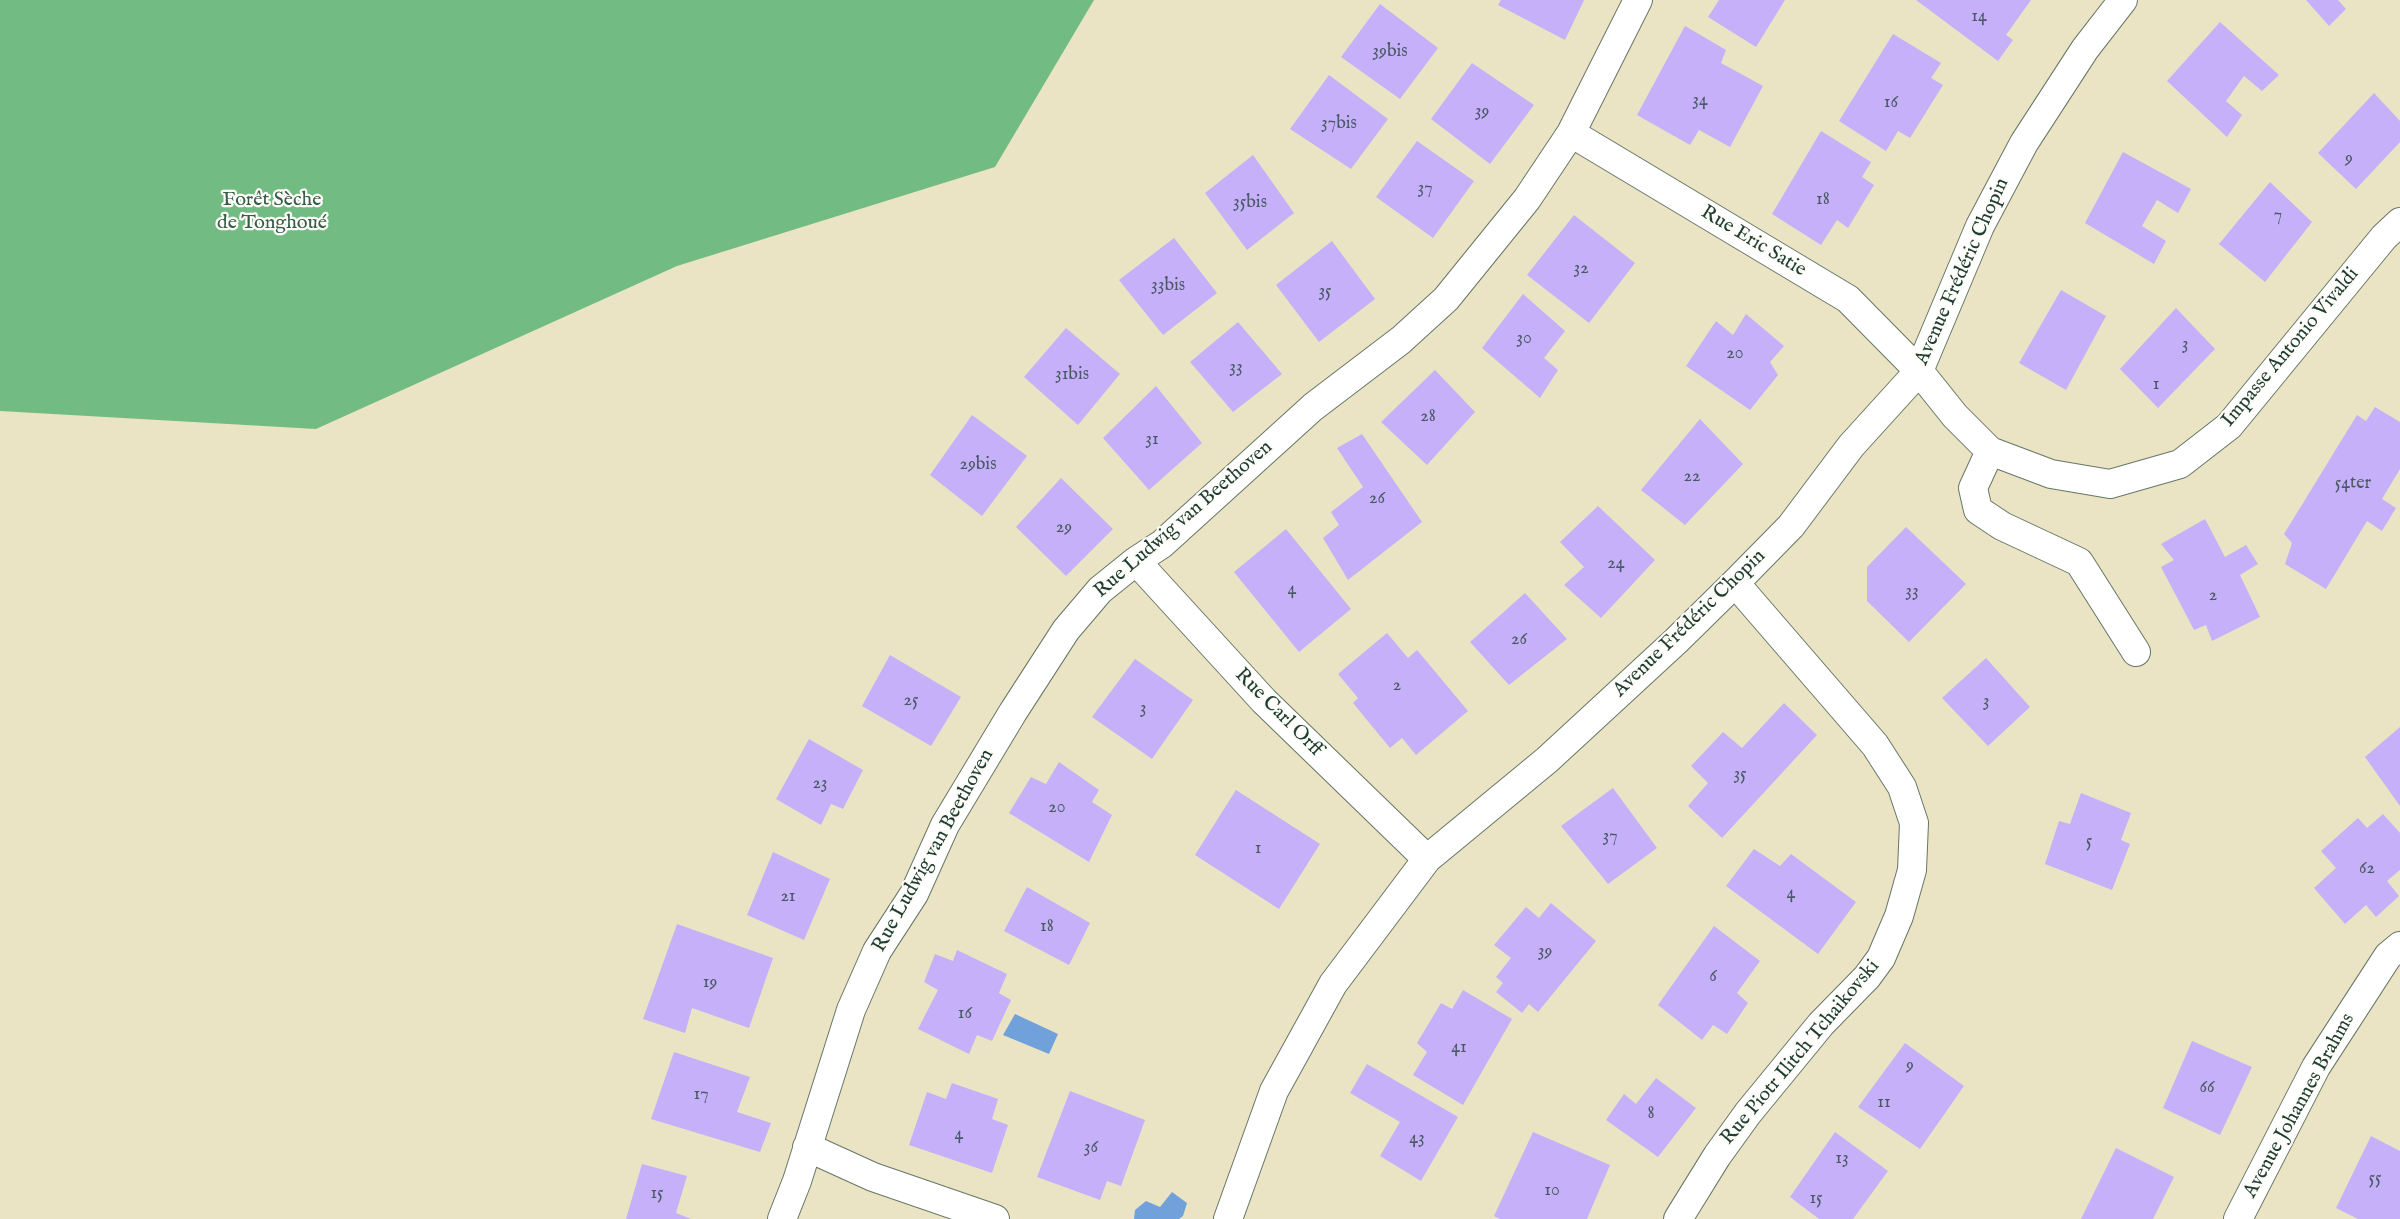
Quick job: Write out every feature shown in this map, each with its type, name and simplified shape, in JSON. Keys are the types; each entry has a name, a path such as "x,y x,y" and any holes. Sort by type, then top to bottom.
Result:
{"street":[{"name":"Rue Ludwig van Beethoven","path":"782,1219 851,1010 877,951 914,894 945,825 1013,712 1066,630 1100,590 1136,561 1162,544 1313,407 1401,340 1446,299 1527,199 1571,133 1638,0"},
{"name":"Avenue Frédéric Chopin","path":"1228,1219 1274,1091 1333,984 1428,860 1547,760 1676,641 1735,583 1791,526 1851,446 1919,371 1980,226 2024,143 2067,76 2123,0"},
{"name":"Rue Eric Satie","path":"1571,133 1848,299 1919,371"},
{"name":"Impasse Antonio Vivaldi","path":"1919,371 1955,416 1990,451 2051,474 2110,484 2180,464 2229,426 2384,237 2400,222"},
{"path":"1990,451 1974,488 1978,510 2002,526 2079,562 2136,652"},
{"name":"Rue Carl Orff","path":"1136,561 1264,701 1428,860"},
{"name":"Rue Piotr Ilitch Tchaikovski","path":"1678,1219 1717,1156 1748,1113 1822,1024 1867,977 1881,958 1899,916 1912,870 1914,823 1902,787 1875,745 1735,583"},
{"name":"Avenue Johannes Brahms","path":"2238,1219 2316,1067 2388,956 2400,946"},
{"path":"807,1147 873,1177 995,1219"}],"green space":[{"name":"Forêt Sèche de Tonghoué","path":"0,0 1094,0 995,167 677,266 316,429 0,411"}],"water":[{"path":"1015,1014 1058,1034 1049,1054 1003,1035"},
{"path":"1172,1192 1187,1203 1183,1216 1179,1219 1134,1219 1135,1210 1146,1201 1160,1207"}],"building":[{"path":"1501,0 1584,0 1565,40 1498,5"},
{"path":"1719,0 1785,0 1756,47 1708,17"},
{"path":"1916,0 2031,0 2006,35 2013,40 1998,61"},
{"path":"2306,0 2338,0 2346,9 2329,26"},
{"path":"1380,4 1438,48 1400,99 1341,57"},
{"path":"2220,22 2279,75 2262,91 2244,76 2226,101 2242,115 2227,137 2167,81"},
{"path":"1685,26 1726,50 1721,63 1763,86 1730,147 1699,130 1690,145 1637,115"},
{"path":"1893,34 1941,63 1931,78 1943,85 1910,138 1898,131 1886,151 1839,121"},
{"path":"1472,63 1534,105 1490,164 1431,119"},
{"path":"1329,75 1388,119 1351,169 1290,129"},
{"path":"2374,93 2400,121 2400,142 2356,189 2318,153"},
{"path":"1821,131 1871,162 1862,177 1874,185 1848,228 1837,220 1821,245 1772,214"},
{"path":"1417,141 1474,181 1433,238 1376,197"},
{"path":"2123,152 2191,189 2178,213 2157,200 2142,226 2166,241 2154,264 2085,223"},
{"path":"1253,155 1294,213 1247,250 1205,193"},
{"path":"2270,182 2312,222 2265,282 2219,244"},
{"path":"1574,215 1635,263 1589,323 1527,275"},
{"path":"1174,238 1217,293 1163,335 1119,280"},
{"path":"1332,241 1375,299 1319,342 1276,285"},
{"path":"2061,290 2106,316 2066,390 2019,363"},
{"path":"1523,294 1565,331 1544,358 1558,370 1540,398 1482,348"},
{"path":"2176,308 2215,349 2158,408 2120,369"},
{"path":"1746,314 1784,346 1770,362 1778,375 1750,410 1686,366 1716,321 1733,335"},
{"path":"1238,322 1282,374 1233,412 1190,362"},
{"path":"1066,328 1120,374 1078,425 1024,377"},
{"path":"1435,370 1475,412 1427,465 1381,422"},
{"path":"1156,386 1202,443 1149,490 1103,438"},
{"path":"2375,407 2400,422 2400,469 2382,499 2396,508 2382,531 2367,521 2326,589 2285,564 2292,543 2284,534 2357,415 2366,421"},
{"path":"972,415 1027,456 982,516 930,475"},
{"path":"1700,419 1743,464 1685,525 1641,490"},
{"path":"1362,434 1422,522 1348,580 1323,538 1339,525 1331,512 1363,487 1337,448"},
{"path":"1061,478 1113,529 1066,576 1016,527"},
{"path":"1598,506 1655,560 1601,618 1564,585 1584,567 1560,542"},
{"path":"2205,519 2225,557 2246,545 2258,564 2240,575 2260,617 2212,641 2206,625 2194,630 2161,567 2174,560 2161,544"},
{"path":"1906,527 1966,584 1909,642 1867,601 1867,567"},
{"path":"1286,529 1351,609 1299,652 1234,572"},
{"path":"1525,593 1567,639 1509,685 1470,642"},
{"path":"1387,633 1408,658 1417,650 1468,711 1416,755 1402,738 1390,748 1353,703 1358,698 1338,674"},
{"path":"890,655 961,697 931,746 862,706"},
{"path":"1986,658 2030,707 1988,746 1942,698"},
{"path":"1135,659 1193,700 1152,759 1092,717"},
{"path":"1784,703 1817,735 1722,838 1688,806 1708,783 1691,766 1723,732 1742,748"},
{"path":"2400,727 2400,806 2365,757"},
{"path":"809,739 863,770 843,809 831,804 821,825 776,799"},
{"path":"1059,762 1099,790 1092,802 1112,815 1089,862 1009,813 1031,777 1046,784"},
{"path":"1613,788 1657,848 1608,884 1561,826"},
{"path":"1236,790 1320,844 1279,909 1195,855"},
{"path":"2081,793 2131,813 2121,840 2130,844 2112,890 2045,864 2059,821 2070,824"},
{"path":"2383,814 2400,833 2400,870 2387,881 2399,896 2376,917 2366,905 2345,924 2314,888 2336,868 2321,851 2358,818 2367,828"},
{"path":"1754,849 1780,866 1791,854 1856,902 1818,954 1726,886"},
{"path":"773,852 830,879 804,940 747,915"},
{"path":"1027,887 1090,923 1069,965 1004,931"},
{"path":"1551,903 1596,941 1538,1012 1529,1004 1522,1013 1496,992 1503,983 1496,977 1511,958 1494,945 1526,907 1539,918"},
{"path":"677,924 773,958 749,1028 692,1008 685,1033 643,1019"},
{"path":"1714,926 1760,961 1737,993 1748,1003 1727,1034 1713,1025 1702,1040 1658,1005"},
{"path":"957,950 1007,974 999,993 1011,1000 992,1041 977,1035 969,1054 918,1029 938,990 924,982 935,954 953,961"},
{"path":"1463,990 1512,1019 1463,1105 1413,1075 1427,1052 1417,1043 1441,1003 1452,1009"},
{"path":"2192,1041 2252,1067 2220,1135 2163,1108"},
{"path":"1905,1043 1964,1086 1920,1149 1858,1107"},
{"path":"674,1052 750,1077 737,1112 771,1123 760,1152 651,1119"},
{"path":"1367,1064 1458,1117 1421,1181 1380,1156 1400,1122 1350,1093"},
{"path":"1656,1078 1696,1108 1658,1157 1606,1120 1624,1094 1636,1104"},
{"path":"952,1083 998,1099 992,1119 1008,1125 992,1173 909,1145 927,1092 946,1099"},
{"path":"1070,1091 1145,1120 1121,1186 1107,1181 1100,1200 1037,1177"},
{"path":"1533,1132 1610,1165 1587,1219 1500,1219 1494,1216"},
{"path":"1835,1132 1888,1171 1853,1219 1819,1219 1790,1197"},
{"path":"2371,1136 2400,1151 2400,1219 2358,1219 2336,1208"},
{"path":"2116,1148 2174,1177 2153,1219 2081,1219"},
{"path":"642,1164 687,1176 676,1213 691,1219 626,1219"}]}
